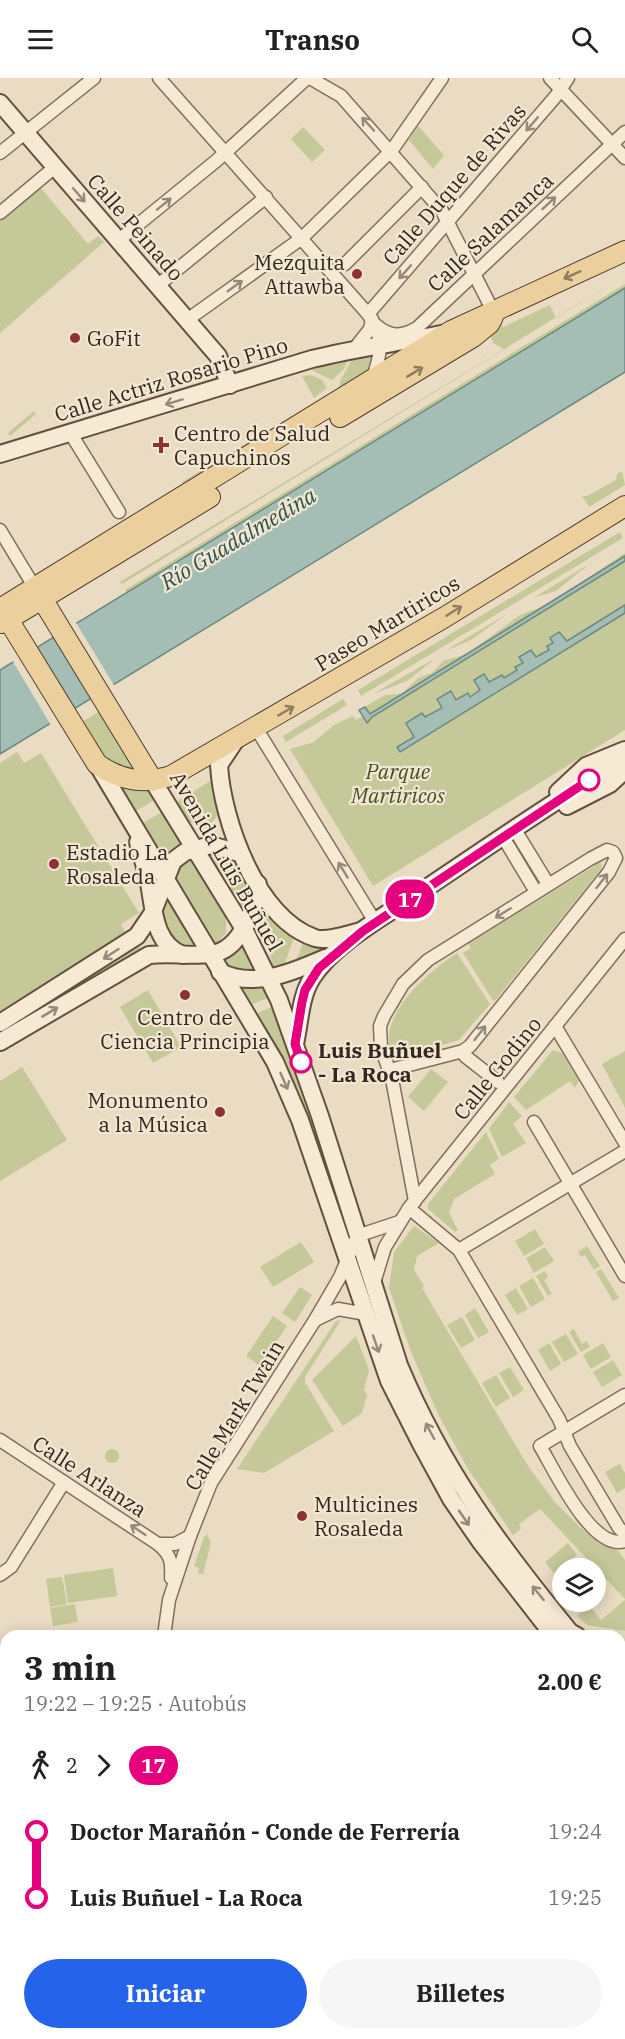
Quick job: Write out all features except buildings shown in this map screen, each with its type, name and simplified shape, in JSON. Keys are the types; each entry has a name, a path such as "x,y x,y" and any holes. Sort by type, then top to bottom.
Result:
{"main road":[{"name":"Calle Peinado","path":"0,103 218,356 230,385"},
{"path":"39,594 451,332 625,251"},
{"path":"493,311 489,324 473,337 2,614 213,954 275,1062 300,1120 389,1382 451,1499 522,1597 549,1630"},
{"name":"Calle Actriz Rosario Pino","path":"0,454 355,348 451,332"},
{"name":"Paseo Martiricos","path":"162,779 236,740 445,617 625,506"},
{"name":"Avenida Luis Buñuel","path":"39,594 107,706 162,779 194,848 244,929 279,1000 320,1116 373,1287 413,1399 458,1481 509,1558 568,1630"},
{"path":"236,740 219,765 225,808 239,853 258,884 284,919 303,933 318,939 368,925"},
{"path":"543,811 553,796 576,773 598,759 625,750"},
{"path":"133,824 149,880 152,914 161,935 175,952 225,975 246,979 268,978 334,954 368,925 625,759"},
{"path":"97,764 108,772 133,781 162,779"},
{"path":"543,811 564,807 595,793 610,784 625,770"},
{"path":"0,1023 137,936 152,914 173,861 194,848 211,845 239,853"},
{"path":"0,1042 149,955 175,952 213,954 225,948 244,929 256,904 258,884"},
{"name":"Avenida Luis Buñuel","path":"295,1044 305,990 319,968 334,954"}],"street":[{"path":"0,153 94,78"},
{"path":"159,78 372,319 382,345 371,382"},
{"path":"118,240 225,153 309,78 341,96 392,150 450,221 493,311"},
{"path":"187,320 302,238 392,150 442,78"},
{"path":"550,78 564,83 625,158"},
{"name":"Calle Duque de Rivas","path":"372,319 564,83"},
{"name":"Calle Salamanca","path":"372,319 384,332 398,335 417,328 625,132"},
{"path":"0,213 55,167"},
{"path":"345,264 422,187"},
{"path":"157,286 266,197"},
{"path":"355,348 370,329 372,319"},
{"path":"71,434 119,512"},
{"path":"0,530 39,594"},
{"path":"256,728 368,925"},
{"path":"505,836 548,884"},
{"path":"505,836 536,892"},
{"path":"390,1070 463,1050 470,1046 609,872 616,858 613,852 607,850 548,884 428,960 403,984 380,1026 381,1047 390,1070 412,1205 459,1250 622,1531 602,1537"},
{"name":"Calle Godino","path":"373,1287 385,1247 399,1222 625,939"},
{"path":"555,1026 625,1143"},
{"path":"465,1056 498,1082"},
{"path":"534,1122 625,1276"},
{"path":"459,1250 625,1152"},
{"path":"347,1255 357,1236 399,1222"},
{"name":"Calle Mark Twain","path":"165,1630 169,1600 210,1483 315,1320 340,1277 347,1255"},
{"path":"315,1320 338,1309 366,1314"},
{"path":"625,1395 540,1446 581,1514 602,1537 610,1541 625,1541"},
{"name":"Calle Arlanza","path":"0,1440 167,1552 172,1562 169,1600"},
{"path":"0,1575 11,1567 64,1482"},
{"name":"Calle Arlanza","path":"158,1544 175,1544 190,1536"}],"green space":[{"path":"418,126 444,155 433,169 409,140"},
{"path":"303,127 325,150 312,162 291,139"},
{"path":"40,187 88,244 98,236 104,242 0,333 0,221"},
{"path":"625,284 625,288 127,593 125,590"},
{"path":"550,305 556,318 122,584 120,582 504,349 493,343 490,333 499,320 503,327"},
{"path":"374,352 366,371 338,392 341,379 353,358"},
{"path":"348,359 344,369 332,380 311,370"},
{"path":"311,375 322,380 327,388 314,398 302,376"},
{"path":"322,398 327,398 184,485 182,482"},
{"path":"34,411 36,414 10,436 8,433"},
{"path":"622,471 625,485 589,507 582,496 587,496 616,480 617,474"},
{"path":"620,532 623,538 361,696 358,690"},
{"name":"Parque Martiricos","path":"625,553 625,730 373,886 290,749 314,742 334,725 353,716 356,720 363,716 359,710 385,695 402,694 418,678 432,673 443,661 467,654 520,615 547,605"},
{"path":"589,564 556,591 535,597"},
{"path":"507,614 471,640 445,651"},
{"path":"436,658 407,681 373,694"},
{"path":"343,699 347,705 286,742 283,736"},
{"path":"100,711 136,768 135,772 116,764 102,754 79,724"},
{"name":"Estadio La Rosaleda","path":"17,752 24,763 41,753 139,913 121,924 126,934 0,1012 0,763"},
{"path":"215,778 219,813 207,826 201,827 190,821 175,803"},
{"path":"117,784 148,790 154,800 133,813"},
{"path":"162,812 181,843 163,859 140,825"},
{"path":"213,853 232,862 244,874 248,891 244,911 212,860 210,856"},
{"path":"188,860 192,861 226,917 226,933 217,943 212,943 176,881 178,870"},
{"path":"601,862 602,868 494,1002 463,953 471,948 468,944"},
{"path":"169,900 194,944 174,944 159,919"},
{"path":"265,910 295,935 282,971 273,969"},
{"path":"304,941 332,947 293,967"},
{"path":"137,944 142,951 0,1035 0,1029"},
{"path":"242,946 256,971 231,972 221,957"},
{"path":"457,953 490,1004 459,1040 403,1057 396,1055 391,1048 389,1033 393,1019 422,980"},
{"path":"243,986 262,988 268,998 250,1005 241,988"},
{"path":"148,990 181,1047 153,1063 120,1007"},
{"path":"272,1007 344,1218 342,1220 255,1014"},
{"path":"553,1050 562,1053 579,1081 575,1088 570,1081 526,1110 514,1097"},
{"path":"625,1051 625,1108 602,1064"},
{"path":"22,1067 67,1140 0,1181 0,1081"},
{"path":"431,1069 448,1082 424,1111 408,1097"},
{"path":"509,1102 522,1116 513,1124 526,1143 502,1157 489,1129"},
{"path":"486,1132 499,1159 490,1165 495,1174 454,1199 449,1213 458,1230 455,1232 428,1209 428,1204"},
{"path":"414,1226 439,1243 417,1256 414,1270 424,1286 422,1288 528,1466 554,1501 600,1544 616,1548 625,1560 625,1599 606,1579 606,1558 586,1558 540,1509 519,1524 521,1529 513,1535 468,1469 438,1414 411,1352 389,1288 394,1252"},
{"path":"535,1229 544,1244 524,1256 515,1241"},
{"path":"301,1242 314,1262 273,1287 260,1267"},
{"path":"587,1246 600,1266 594,1270 585,1255 581,1257 578,1252"},
{"path":"545,1247 554,1261 534,1273 526,1258"},
{"path":"601,1269 619,1298 613,1301 596,1272"},
{"path":"545,1271 548,1277 544,1280 552,1294 548,1296 536,1276"},
{"path":"533,1278 545,1299 531,1307 519,1286"},
{"path":"300,1287 312,1295 295,1322 282,1313"},
{"path":"516,1288 528,1309 517,1315 505,1295"},
{"path":"475,1308 489,1332 478,1338 465,1315"},
{"path":"273,1316 287,1326 260,1366 246,1356"},
{"path":"462,1317 475,1340 461,1348 447,1325"},
{"path":"341,1320 305,1377 305,1382 334,1431 264,1473 237,1469 336,1321"},
{"path":"574,1329 582,1344 587,1341 590,1347 581,1352 569,1332"},
{"path":"566,1334 578,1354 564,1362 552,1342"},
{"path":"356,1336 369,1370 364,1390 367,1395 362,1413 343,1426 312,1380"},
{"path":"549,1343 561,1364 550,1371 538,1350"},
{"path":"603,1343 611,1357 591,1369 583,1355"},
{"path":"613,1360 622,1375 602,1387 593,1372"},
{"path":"510,1367 524,1390 513,1397 499,1373"},
{"path":"496,1375 510,1398 496,1407 482,1383"},
{"path":"112,1449 117,1451 119,1456 117,1461 112,1463 107,1461 105,1456 107,1451"},
{"path":"620,1464 625,1473 625,1488 617,1493 605,1472"},
{"path":"207,1534 211,1543 203,1574 198,1574 199,1568 194,1566"},
{"path":"568,1543 577,1555 573,1558 552,1558 552,1571 545,1562"},
{"path":"113,1568 117,1596 68,1603 64,1575"},
{"path":"62,1577 67,1604 50,1607 46,1579"},
{"path":"625,1600 625,1630 587,1625 577,1616 581,1612 595,1612 601,1620"},
{"path":"75,1604 78,1622 53,1626 50,1608"}],"water":[{"name":"Río Guadalmedina","path":"625,288 625,372 0,754 0,670"},
{"path":"625,556 625,561 372,717 367,723 359,710 365,707 370,714"},
{"path":"625,605 625,613 400,752 397,747 414,737 406,723 422,713 425,717 442,708 437,699 451,691 456,700 468,693 470,697 480,690 474,680 484,674 489,682 502,675 504,678 517,670 515,667 523,663 519,657 531,650 536,657 549,650 547,646 553,643 550,638 559,632 567,641"}],"pier":[{"path":"75,621 115,687 94,700 53,635"},
{"path":"33,647 73,713 52,727 12,660"}],"bus line":[{"name":"17","path":"301,1062 295,1044 302,1002 305,990 319,968 363,931 589,780"}],"place":[{"name":"Mezquita Attawba","path":"357,274"},
{"name":"GoFit","path":"75,338"},
{"name":"Centro de Salud Capuchinos","path":"161,445"},
{"name":"Estadio La Rosaleda","path":"54,864"},
{"name":"Centro de Ciencia Principia","path":"185,995"},
{"name":"Luis Buñuel - La Roca","path":"301,1062"},
{"name":"Monumento a la Música","path":"220,1112"},
{"name":"Multicines Rosaleda","path":"302,1516"}]}
